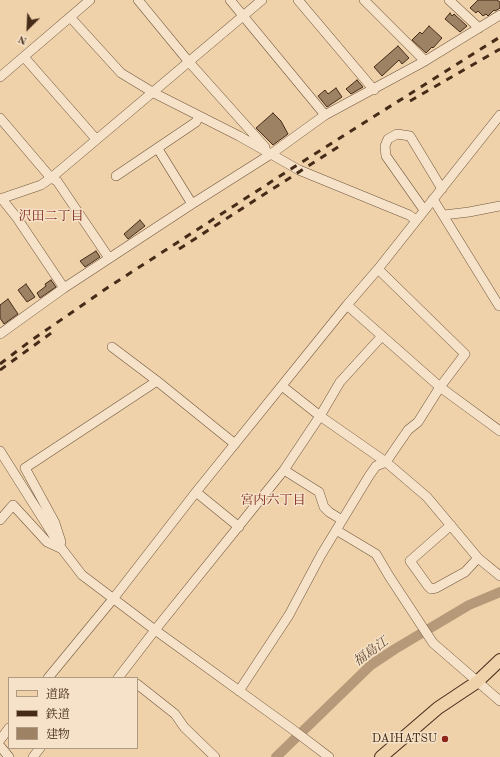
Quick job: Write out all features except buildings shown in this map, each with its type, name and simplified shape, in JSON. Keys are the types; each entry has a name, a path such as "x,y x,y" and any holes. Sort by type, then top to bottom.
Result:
{"main road":[{"path":"381,757 438,708 477,682 500,660"}],"street":[{"path":"0,77 90,0"},
{"path":"138,0 189,62 271,154"},
{"path":"230,0 325,115"},
{"path":"64,288 17,218 1,199 41,185 51,178 262,0"},
{"path":"298,0 374,90"},
{"path":"364,0 425,61"},
{"path":"449,0 479,28"},
{"path":"1,330 108,258 271,154 325,115 374,90 425,61 500,15"},
{"path":"70,17 121,73 271,154 294,168 315,178 409,215 416,220"},
{"path":"24,56 96,139"},
{"path":"49,677 196,492 347,305 378,269 500,115"},
{"path":"116,176 196,122 199,116"},
{"path":"0,118 51,178 56,181 108,258"},
{"path":"424,210 386,156 385,146 388,139 397,134 410,136 442,189"},
{"path":"158,149 192,204"},
{"path":"433,199 499,306"},
{"path":"444,215 500,206"},
{"path":"239,691 289,615 321,555 376,466 386,462 408,430 418,422 440,387 465,354 378,269"},
{"path":"347,305 381,337 440,387 500,431"},
{"path":"124,676 155,630 284,470 320,416 340,382 381,337"},
{"path":"112,347 235,444"},
{"path":"62,549 60,536 55,523 25,468 157,381"},
{"path":"282,386 320,416 386,462 427,497 478,558 500,576"},
{"path":"2,453 62,549 82,574 155,630 329,757"},
{"path":"284,470 319,492 324,507 342,520"},
{"path":"196,492 239,527"},
{"path":"0,520 13,505 47,542 62,549"},
{"path":"451,525 410,561 428,586 431,589 436,588 465,572 478,558"},
{"path":"336,530 376,554 433,643 500,701"},
{"path":"138,685 175,714 184,727 215,757"},
{"path":"0,746 9,757"},
{"path":"33,757 39,749"}],"waterway":[{"name":"福島江","path":"276,757 371,665 469,605 500,592"}],"railway":[{"path":"0,364 107,288 294,167 500,37"},
{"path":"410,101 500,49"},
{"path":"179,249 341,145"},
{"path":"0,370 54,331"}],"place":[{"name":"DAIHATSU","path":"445,739"}],"district":[{"name":"沢田二丁目","path":"51,217"},
{"name":"宮内六丁目","path":"273,501"}]}
